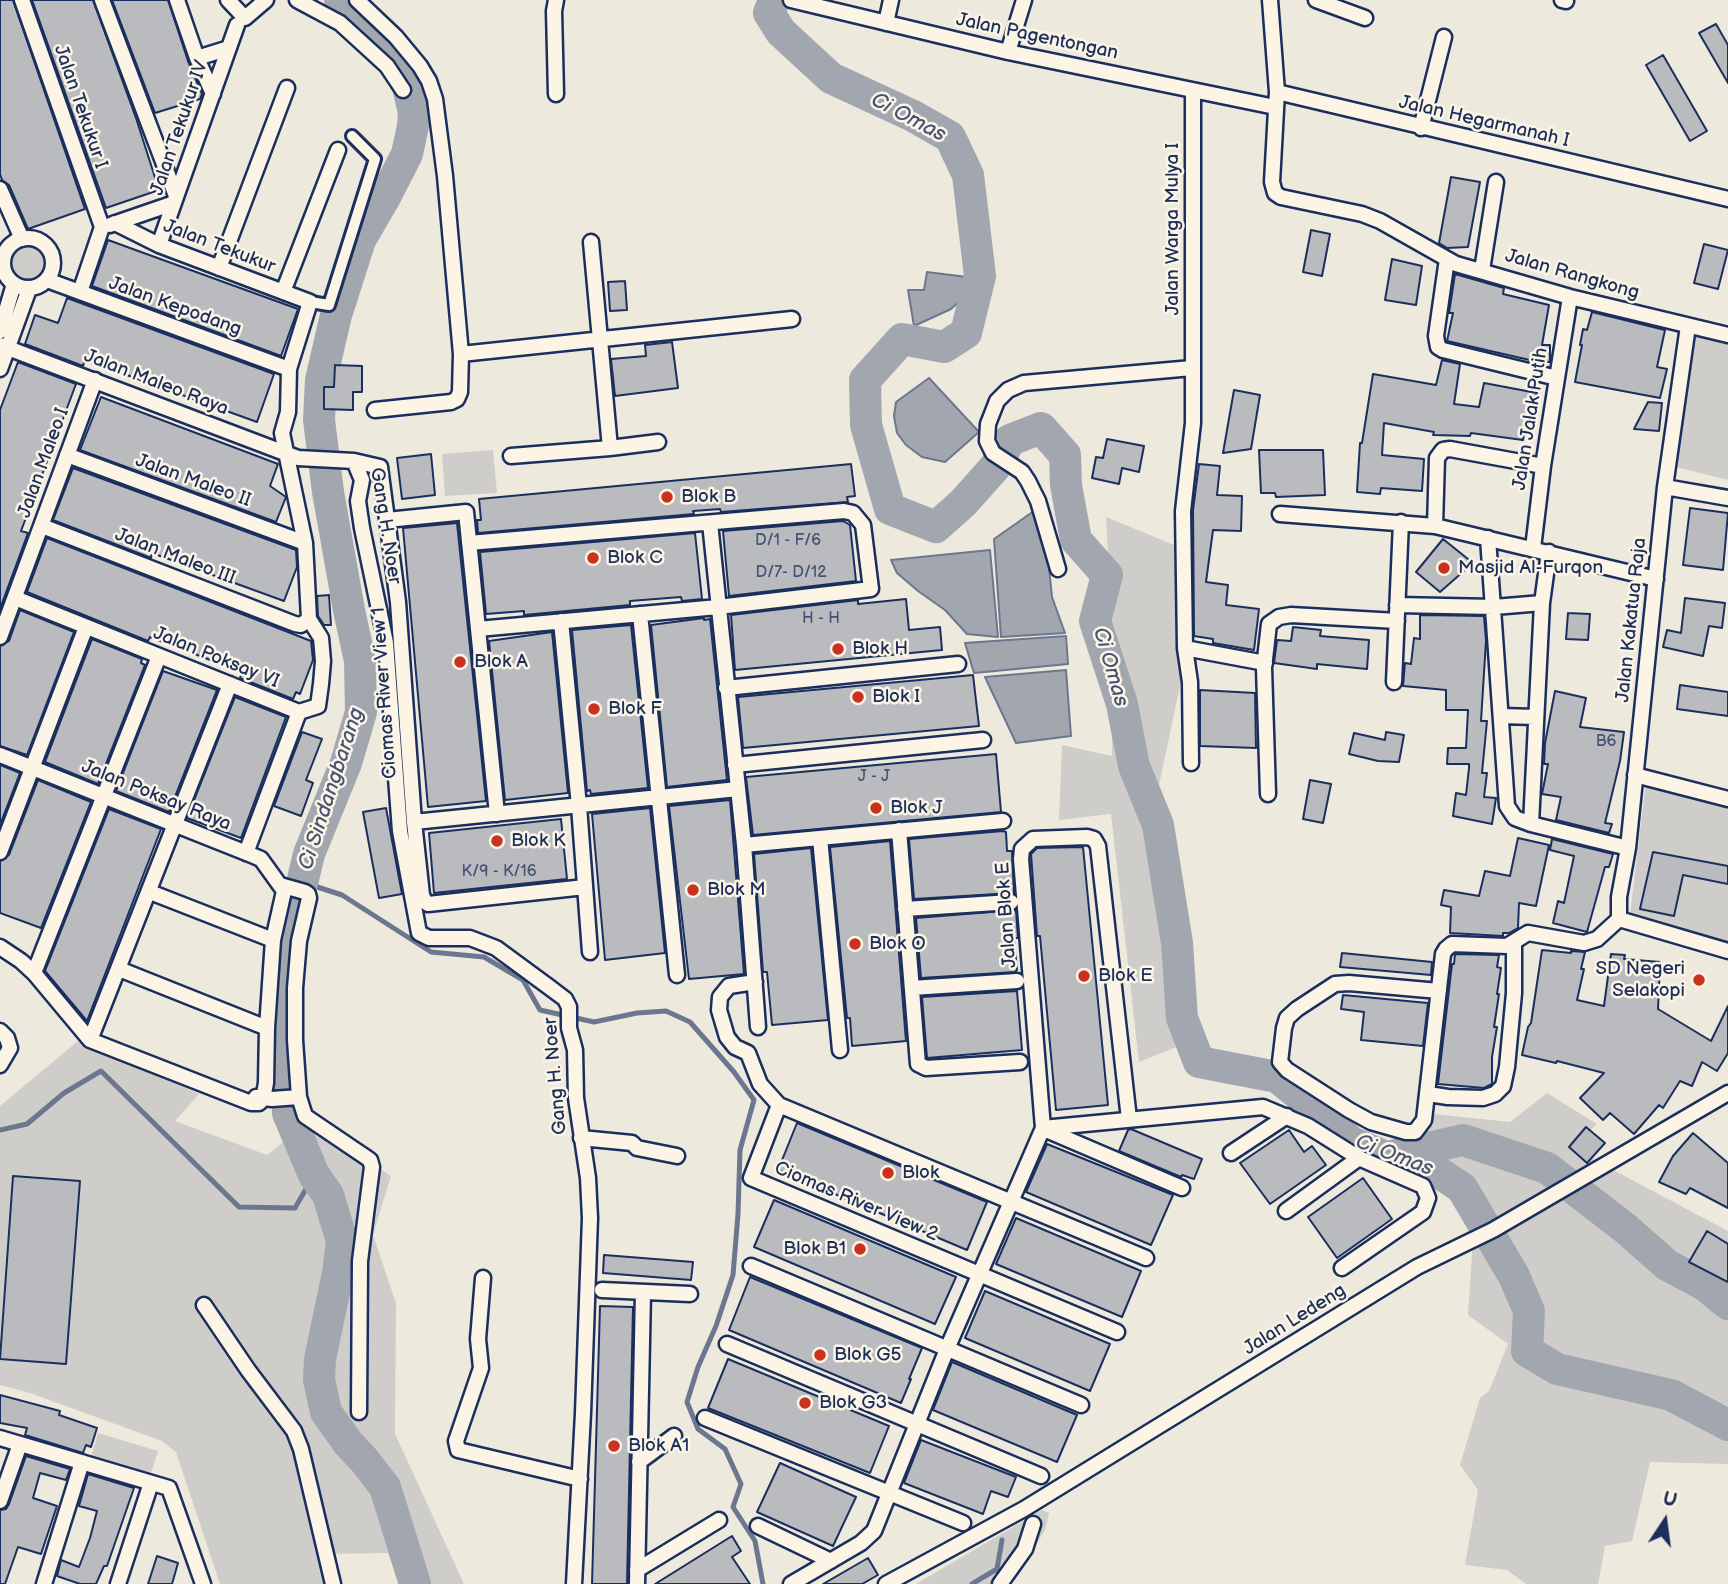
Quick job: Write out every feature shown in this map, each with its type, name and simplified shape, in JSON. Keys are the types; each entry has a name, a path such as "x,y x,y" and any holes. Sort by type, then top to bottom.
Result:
{"street":[{"name":"Jalan Tekukur I","path":"22,0 109,225"},
{"path":"80,292 109,225 175,199 102,0"},
{"path":"177,0 213,94"},
{"path":"228,0 245,18 266,0"},
{"path":"298,0 340,23 387,66 403,90"},
{"path":"357,0 414,58 429,81 435,99 445,176 461,354 460,392 457,399 451,402 375,410"},
{"path":"556,0 556,94"},
{"name":"Jalan Pagentongan","path":"791,0 1008,52 1193,91 1276,100"},
{"path":"886,23 891,0"},
{"path":"1008,52 1024,0"},
{"path":"1270,0 1276,100"},
{"path":"1316,0 1365,18"},
{"name":"Jalan Tekukur IV","path":"159,245 237,24"},
{"path":"1421,128 1444,37"},
{"path":"197,58 229,48"},
{"path":"219,268 287,88"},
{"name":"Jalan Warga Mulya I","path":"1191,763 1190,682 1185,648 1183,511 1192,423 1193,91"},
{"name":"Jalan Hegarmanah I","path":"1276,100 1421,128 1728,199"},
{"name":"Jalan Rangkong","path":"1276,100 1272,181 1275,192 1280,197 1362,214 1380,221 1447,259 1482,270 1570,297 1728,335"},
{"path":"246,853 299,712 318,706 323,662 321,638 302,621 305,543 293,456 282,433 288,412 289,369 310,302 329,305 375,159 352,136"},
{"path":"284,292 338,150"},
{"path":"1482,270 1496,182"},
{"path":"0,189 22,239"},
{"name":"Jalan Tekukur","path":"109,225 310,302"},
{"path":"0,369 4,347 29,289 47,280 53,266 50,250 38,240 22,239 8,247 2,262 7,277 14,284 29,289"},
{"path":"590,242 610,448"},
{"path":"1447,259 1436,336 1438,347 1557,377"},
{"name":"Jalan Kepodang","path":"47,280 289,369"},
{"path":"0,331 14,284"},
{"name":"Jalan Jalak Putih","path":"1533,548 1570,297"},
{"path":"461,354 792,319"},
{"name":"Jalan Kakatua Raja","path":"1619,919 1619,897 1628,848 1665,487 1688,326"},
{"name":"Jalan Maleo Raya","path":"4,347 293,456 349,460"},
{"path":"1058,569 1038,501 1028,481 1014,467 993,453 987,442 992,412 997,401 1015,386 1192,368"},
{"name":"Jalan Maleo I","path":"0,637 94,380"},
{"path":"511,456 658,442"},
{"path":"1435,526 1437,458 1443,450 1543,466"},
{"name":"Jalan Maleo II","path":"67,455 305,543"},
{"name":"Ciomas River View 1","path":"349,460 380,467 398,602 422,895 428,904 585,887"},
{"name":"Gang H. Noer","path":"349,460 362,480 358,501 386,643 400,831 419,933 429,938 470,938 489,944 550,986 565,999 569,1007 590,1218 574,1584"},
{"path":"1665,487 1728,498"},
{"path":"469,544 844,511 853,513 863,525 871,589 718,607 478,629"},
{"path":"387,520 466,512 497,814"},
{"path":"1280,514 1435,526 1657,579"},
{"path":"1394,682 1401,522"},
{"path":"710,523 744,845 758,1027"},
{"name":"Jalan Maleo III","path":"42,526 302,621"},
{"path":"1488,538 1507,806 1515,818 1531,824 1628,848"},
{"path":"1531,824 1542,603 1549,552"},
{"name":"Jalan Poksay VI","path":"15,598 299,712"},
{"path":"1398,605 1494,607 1542,603"},
{"path":"640,614 677,975"},
{"path":"1268,794 1265,663 1269,624 1279,617 1291,615 1397,621"},
{"path":"561,621 590,952"},
{"path":"0,852 86,627"},
{"path":"1185,648 1265,663"},
{"path":"34,974 159,656"},
{"path":"726,688 958,664"},
{"path":"90,1040 230,684"},
{"path":"1501,716 1536,717"},
{"path":"735,765 984,740"},
{"name":"Jalan Poksay Raya","path":"0,755 261,859 282,888"},
{"path":"1635,775 1728,799"},
{"path":"414,822 738,789"},
{"path":"744,845 1003,821"},
{"path":"899,830 918,1064 926,1068 1020,1062"},
{"name":"Jalan Blok E","path":"1043,1128 1021,859 1022,849 1033,839 1087,836 1094,839 1098,846 1129,1119"},
{"path":"820,838 840,1050"},
{"path":"266,1101 263,1099 273,940 282,888 305,892 309,898 299,941 295,988 297,1097 305,1116 365,1155 372,1167 360,1261 359,1412"},
{"path":"150,892 273,940"},
{"path":"905,909 1011,902"},
{"path":"1439,990 1335,984 1287,1018 1280,1062 1287,1070 1349,1111 1371,1122 1415,1132 1420,1127 1428,1094 1443,954 1452,944 1507,946 1528,933 1589,942 1597,939 1619,919 1728,951"},
{"path":"1428,1094 1483,1098 1495,1094 1503,1086 1514,993 1514,942"},
{"path":"0,947 34,974 90,1040 251,1103 297,1097"},
{"path":"119,969 267,1028"},
{"path":"912,988 1017,981"},
{"path":"755,982 729,986 720,997 719,1010 727,1037 735,1047 748,1053 760,1084 779,1105 1146,1258"},
{"path":"0,1031 7,1038 10,1048 0,1065"},
{"name":"Jalan Ledeng","path":"886,1584 1024,1509 1418,1267 1493,1230 1728,1093"},
{"name":"Ciomas River View 2","path":"779,1105 751,1178 1116,1332"},
{"path":"1043,1128 1263,1107 1287,1116 1359,1158 1423,1186 1428,1199 1423,1212 1342,1268"},
{"path":"1231,1153 1287,1116"},
{"path":"794,1582 861,1543 874,1531 915,1425 1043,1128"},
{"path":"1043,1128 1182,1188"},
{"path":"581,1138 632,1143 637,1148 677,1156"},
{"path":"1286,1211 1359,1158"},
{"path":"751,1266 1081,1405"},
{"path":"483,1278 478,1339 481,1368 456,1441 458,1450 580,1479"},
{"path":"602,1290 690,1294"},
{"path":"637,1577 643,1292"},
{"path":"204,1305 294,1431 301,1449 333,1584"},
{"path":"727,1344 1041,1476"},
{"path":"705,1418 963,1523"},
{"path":"639,1462 674,1436"},
{"path":"0,1438 169,1488 203,1584"},
{"path":"0,1501 20,1444"},
{"path":"44,1584 82,1462"},
{"path":"118,1584 151,1483"},
{"path":"637,1577 719,1520"},
{"path":"1005,1578 1025,1549 1033,1524"},
{"path":"758,1526 831,1561"},
{"path":"190,1584 196,1565"}],"shaded area":[{"path":"28,241 44,247 50,263 44,279 28,285 12,279 6,263 12,247"},
{"path":"927,272 975,278 965,296 951,309 914,326 908,290 924,290"},
{"path":"1694,327 1728,335 1728,480 1676,467"},
{"path":"929,378 979,432 945,462 922,457 906,445 897,433 894,416 896,402"},
{"path":"493,450 497,493 445,496 442,454"},
{"path":"1034,511 1049,568 1052,597 1065,633 1001,637 994,539"},
{"path":"1106,517 1174,545 1181,681 1151,823 1179,1046 1139,1062 1111,814 1059,820 1062,745 1112,756 1112,620"},
{"path":"990,550 998,637 967,634 945,610 897,573 891,560"},
{"path":"1066,636 1068,664 974,673 965,643"},
{"path":"1066,670 1071,736 1016,743 985,677"},
{"path":"1646,782 1728,805 1728,943 1630,915"},
{"path":"78,1041 199,1094 175,1121 267,1155 308,1122 391,1176 373,1235 396,1303 395,1434 464,1584 399,1584 388,1553 330,1554 335,1584 220,1584 176,1452 162,1441 30,1393 0,1385 0,1359 65,1364 13,1176 0,1353 0,1106"},
{"path":"1547,1093 1597,1124 1572,1148 1728,1231 1728,1464 1650,1462 1632,1541 1605,1546 1598,1584 1526,1584 1507,1570 1465,1565 1478,1490 1460,1465 1480,1398 1489,1391 1508,1344 1468,1315 1474,1225 1404,1150 1434,1114 1510,1122"},
{"path":"98,1433 158,1451 150,1476 91,1457"},
{"path":"1042,1510 1049,1513 1045,1530 1011,1584 916,1584"}],"building":[{"path":"0,0 13,0 85,209 28,229 9,185 2,180 0,174"},
{"path":"32,0 93,0 159,190 106,208"},
{"path":"112,0 168,0 202,94 200,99 155,113"},
{"path":"1716,24 1728,45 1728,83 1699,33"},
{"path":"1663,55 1707,131 1690,141 1646,65"},
{"path":"1451,177 1480,182 1468,247 1447,248 1439,243"},
{"path":"1311,230 1330,234 1322,276 1303,272"},
{"path":"108,240 298,309 281,356 92,286"},
{"path":"1704,244 1728,250 1718,289 1694,283"},
{"path":"1392,259 1422,266 1416,305 1385,300"},
{"path":"1455,274 1504,288 1503,294 1549,305 1542,345 1550,345 1550,362 1534,361 1447,341 1453,313 1449,313"},
{"path":"625,281 627,310 610,311 608,282"},
{"path":"67,298 274,374 257,422 85,360 83,366 25,344 35,315 58,323"},
{"path":"1592,312 1665,330 1657,367 1667,369 1660,398 1575,382 1583,329 1587,330"},
{"path":"672,342 678,388 615,396 611,359 646,356 645,345"},
{"path":"1442,360 1460,364 1454,404 1479,407 1484,383 1537,393 1530,416 1527,415 1523,440 1471,433 1470,436 1433,435 1434,432 1384,423 1382,455 1424,459 1422,491 1381,488 1380,494 1357,492 1360,443 1373,374 1436,385"},
{"path":"18,362 76,384 21,531 28,533 0,609 0,410"},
{"path":"335,365 362,366 362,392 353,392 353,410 324,409 324,387 334,387"},
{"path":"1234,390 1260,395 1251,449 1223,453"},
{"path":"101,397 278,464 270,486 286,497 276,522 80,450"},
{"path":"1648,402 1662,403 1659,431 1634,429"},
{"path":"1107,439 1144,446 1139,472 1122,468 1119,484 1092,478 1096,457 1103,458"},
{"path":"1259,450 1323,450 1325,495 1276,497 1275,493 1261,493"},
{"path":"431,454 435,495 402,499 397,458"},
{"name":"Blok B","path":"851,464 855,496 847,497 848,502 721,512 720,509 693,511 694,514 478,533 477,520 481,520 479,499"},
{"path":"1199,464 1220,466 1217,495 1242,496 1241,531 1213,530 1206,582 1228,585 1226,605 1259,609 1254,650 1213,643 1213,639 1194,636 1193,510"},
{"path":"73,468 296,550 297,567 284,601 152,553 151,558 53,520"},
{"path":"1690,508 1728,513 1723,570 1683,565"},
{"path":"843,521 850,525 856,581 729,596 723,531"},
{"path":"457,523 486,801 428,807 403,528"},
{"path":"695,533 702,599 682,601 681,597 630,601 630,605 524,615 524,611 486,614 480,552"},
{"path":"47,538 311,641 313,660 300,694 296,692 293,699 240,678 242,672 150,637 148,641 27,592"},
{"name":"Masjid Al-Furqon","path":"1443,539 1473,563 1440,592 1416,572"},
{"path":"329,595 331,625 324,625 318,616 317,596"},
{"path":"1685,598 1725,603 1722,628 1709,626 1703,656 1663,647 1667,630 1681,633"},
{"path":"906,599 909,630 940,627 942,650 735,670 731,615 858,600 858,604"},
{"path":"20,610 74,632 27,755 0,746 0,646 9,641"},
{"path":"1568,613 1590,614 1588,640 1566,639"},
{"path":"1420,615 1484,616 1486,641 1481,721 1487,721 1482,773 1487,773 1484,797 1496,798 1492,824 1453,816 1456,793 1466,795 1469,764 1447,764 1448,748 1466,748 1468,710 1446,710 1446,690 1403,686 1405,663 1411,664 1414,638 1420,639"},
{"path":"710,619 727,780 667,787 651,625"},
{"path":"631,625 648,788 591,794 590,790 587,791 572,630"},
{"path":"1293,627 1321,630 1320,636 1369,640 1367,669 1317,664 1317,669 1274,663 1277,640 1291,641"},
{"path":"552,632 568,793 505,800 489,641"},
{"path":"92,639 142,659 141,663 145,665 98,784 45,762"},
{"path":"163,671 217,690 169,812 116,791"},
{"path":"973,675 979,726 743,748 738,697"},
{"path":"1680,685 1728,692 1728,716 1677,709"},
{"path":"1200,690 1255,693 1256,748 1200,746"},
{"path":"1555,691 1586,698 1580,727 1624,732 1605,823 1612,824 1609,833 1556,820 1561,797 1542,794 1548,764 1544,764 1545,743"},
{"path":"235,697 286,717 241,838 187,818"},
{"path":"302,732 322,739 306,780 313,783 301,816 274,806"},
{"path":"1386,732 1404,735 1399,762 1378,761 1349,754 1354,733 1385,740"},
{"path":"996,754 1001,812 753,835 746,777"},
{"path":"0,765 20,773 0,825"},
{"path":"38,780 91,802 41,928 0,913 0,861 9,855"},
{"path":"1310,780 1331,784 1323,823 1303,819"},
{"path":"730,800 744,974 689,979 669,806"},
{"path":"386,808 402,894 379,898 363,812"},
{"path":"650,808 665,953 605,960 592,814"},
{"path":"109,809 161,829 87,1021 45,971"},
{"path":"561,819 567,879 434,893 429,833"},
{"path":"1006,832 1007,851 1012,851 1014,893 914,899 909,839"},
{"path":"1518,838 1549,845 1536,906 1519,903 1518,928 1503,933 1503,936 1450,933 1451,907 1441,905 1444,890 1479,896 1485,871 1510,876"},
{"path":"1552,839 1613,854 1609,867 1605,867 1587,932 1553,923 1558,901 1564,903 1574,856 1550,850"},
{"path":"890,841 906,1041 852,1046 830,847"},
{"path":"1083,847 1108,1105 1056,1110 1031,854 1037,848"},
{"path":"811,848 828,1020 772,1025 767,972 763,972 754,854"},
{"path":"1653,852 1728,866 1728,884 1683,875 1674,916 1640,909"},
{"path":"1016,910 1018,938 1014,938 1015,972 921,978 916,918"},
{"path":"1542,950 1585,952 1577,1000 1604,1006 1611,954 1625,955 1624,959 1660,962 1658,1009 1711,1041 1728,1006 1728,1053 1717,1071 1702,1062 1692,1086 1680,1081 1663,1108 1659,1105 1634,1134 1610,1113 1603,1120 1580,1098 1604,1073 1522,1055 1531,1023"},
{"path":"1342,953 1432,962 1431,975 1340,967"},
{"path":"1455,954 1499,955 1497,967 1501,968 1494,1027 1497,1027 1492,1057 1492,1084 1484,1088 1438,1084"},
{"path":"1017,991 1022,1050 927,1058 922,997"},
{"path":"1343,995 1428,1003 1423,1046 1361,1040 1364,1012 1341,1009"},
{"path":"797,1123 987,1202 967,1250 778,1170"},
{"path":"1586,1127 1605,1143 1587,1163 1569,1147"},
{"path":"1128,1130 1202,1159 1194,1179 1182,1175 1181,1177 1119,1151"},
{"path":"1289,1130 1304,1152 1312,1146 1326,1165 1270,1204 1240,1163"},
{"path":"1693,1133 1728,1163 1728,1208 1690,1188 1686,1194 1659,1182 1673,1156"},
{"path":"1047,1144 1173,1195 1151,1245 1026,1192"},
{"path":"13,1176 80,1181 66,1364 0,1359"},
{"path":"1363,1178 1392,1219 1337,1258 1308,1217"},
{"path":"774,1200 956,1277 935,1324 754,1247"},
{"path":"1016,1218 1141,1271 1122,1317 996,1264"},
{"path":"1707,1231 1728,1244 1728,1282 1689,1262"},
{"path":"604,1255 693,1262 691,1280 603,1273"},
{"path":"750,1277 922,1348 901,1403 729,1330"},
{"path":"985,1291 1110,1344 1090,1391 965,1338"},
{"name":"Blok A1","path":"600,1306 633,1307 627,1584 592,1584"},
{"path":"728,1359 889,1426 870,1473 708,1408"},
{"path":"952,1362 1077,1415 1057,1462 933,1410"},
{"path":"0,1395 60,1411 59,1415 97,1428 91,1447 86,1445 83,1453 25,1435 27,1428 0,1423"},
{"path":"921,1440 1016,1477 1008,1497 991,1491 983,1514 904,1483"},
{"path":"26,1456 70,1469 66,1480 40,1473 33,1498 57,1506 41,1554 18,1547 5,1584 0,1584 0,1510 6,1509 9,1504"},
{"path":"780,1463 856,1497 833,1546 757,1512"},
{"path":"88,1474 134,1488 107,1566 104,1566 96,1584 80,1584 57,1576 61,1560 79,1567 90,1538 97,1511 79,1506"},
{"path":"732,1536 741,1551 732,1557 750,1584 655,1584"},
{"path":"157,1556 178,1563 172,1584 148,1584"},
{"path":"868,1558 878,1575 862,1584 823,1584"}],"waterway":[{"name":"Ci Sindangbarang","path":"340,0 383,43 404,70 414,113 407,154 360,240 336,315 321,380 319,420 328,492 360,661 361,712 346,763 309,854 286,951 284,1034 288,1113 314,1175 328,1195 342,1241 320,1359 319,1380 326,1412 385,1487 415,1584"},
{"name":"Ci Omas","path":"774,0 769,13 781,32 831,78 913,116 950,137 968,175 980,276 966,333 944,347 902,339 865,380 866,425 890,509 936,527 963,503 995,467 1010,440 1041,428 1065,455 1066,485 1076,540 1107,575 1095,621 1122,704 1134,766 1158,825 1177,943 1182,1018 1199,1062 1277,1077 1351,1142 1386,1157 1441,1174 1462,1188 1514,1276 1529,1311 1527,1351 1557,1369 1671,1395 1728,1425"},
{"path":"302,882 342,895 431,952 484,957 523,980 540,1010 594,1022 637,1013 666,1011 690,1022 734,1072 754,1100 740,1150 733,1275 687,1402 698,1429 725,1449 741,1484 733,1507 755,1541 763,1584"},
{"path":"0,1130 27,1124 64,1093 101,1071 239,1207 295,1208 314,1175"},
{"path":"1391,1156 1463,1140 1547,1168 1625,1228 1667,1265 1706,1286 1728,1304"},
{"path":"1001,1578 997,1569 1002,1540"},
{"path":"972,1584 997,1569"}],"place":[{"name":"Blok B","path":"667,497"},
{"name":"Blok C","path":"593,558"},
{"name":"Masjid Al-Furqon","path":"1444,568"},
{"name":"Blok H","path":"838,649"},
{"name":"Blok A","path":"460,662"},
{"name":"Blok I","path":"858,697"},
{"name":"Blok F","path":"594,709"},
{"name":"Blok J","path":"876,808"},
{"name":"Blok K","path":"497,841"},
{"name":"Blok M","path":"693,890"},
{"name":"Blok O","path":"855,944"},
{"name":"Blok E","path":"1084,976"},
{"name":"SD Negeri Selakopi","path":"1699,980"},
{"name":"Blok","path":"888,1173"},
{"name":"Blok B1","path":"860,1249"},
{"name":"Blok G5","path":"820,1355"},
{"name":"Blok G3","path":"805,1403"},
{"name":"Blok A1","path":"614,1446"}]}
